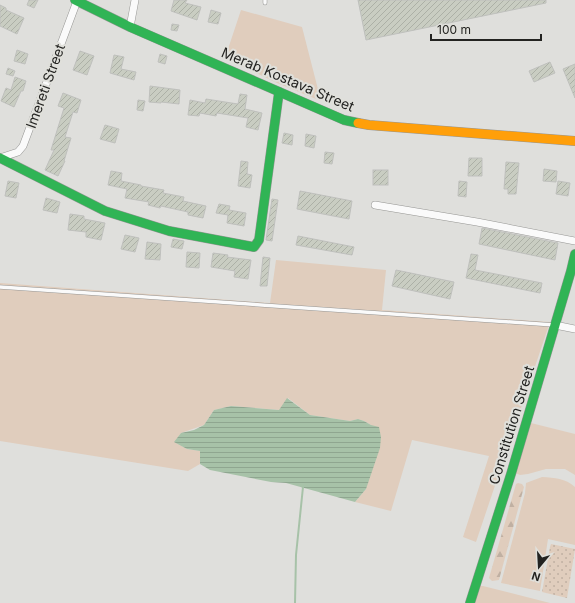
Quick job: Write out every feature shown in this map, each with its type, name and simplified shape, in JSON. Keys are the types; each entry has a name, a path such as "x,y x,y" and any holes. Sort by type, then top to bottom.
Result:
{"street":[{"name":"Merab Kostava Street","path":"76,0 130,26 344,120 369,125 575,141"},
{"name":"Imereti Street","path":"0,158 18,152 23,146 76,0"},
{"path":"130,26 135,0"},
{"path":"0,158 105,211 168,231 254,247 259,240 279,92"},
{"path":"375,204 575,241"},
{"name":"Constitution Street","path":"470,603 511,474 575,254"},
{"path":"555,325 575,329"}],"lane":[{"path":"0,287 555,325"}],"green space":[{"path":"241,10 302,27 321,101 277,83 225,58"},
{"path":"276,260 386,270 382,310 550,322 476,542 463,537 489,456 412,440 391,511 355,502 366,489 371,425 358,419 350,421 310,415 288,398 280,410 231,406 214,410 204,425 181,433 175,442 187,449 200,451 200,464 188,471 0,441 0,283 270,303"},
{"path":"531,423 575,434 575,475 565,469 546,469 520,475 515,473"},
{"path":"542,477 564,480 575,487 575,545 548,539 540,591 501,583 525,493 526,483"},
{"path":"516,484 522,484 524,487 499,580 492,581 489,578"},
{"path":"551,544 575,549 567,598 542,592"},
{"path":"479,586 483,586 550,603 473,603"}],"shaded area":[{"path":"287,398 310,415 350,421 358,419 379,427 381,437 380,448 366,489 355,502 286,483 271,482 210,470 200,464 200,451 187,449 174,442 181,433 194,430 204,425 214,410 231,406 279,410"}],"building":[{"path":"29,0 38,0 34,8 27,5"},
{"path":"174,0 187,0 185,3 201,7 197,20 171,11"},
{"path":"358,0 546,0 546,3 366,40"},
{"path":"0,5 6,8 6,10 24,18 17,34 0,26"},
{"path":"211,10 221,13 218,24 208,22"},
{"path":"172,24 179,25 177,31 171,30"},
{"path":"17,50 28,54 25,64 14,61"},
{"path":"80,51 94,56 87,75 73,70"},
{"path":"160,54 167,56 165,64 158,62"},
{"path":"114,55 124,57 121,69 136,72 134,80 110,73"},
{"path":"550,62 555,73 534,82 529,71"},
{"path":"575,64 575,98 563,69"},
{"path":"8,68 15,71 13,76 6,74"},
{"path":"15,77 26,81 23,91 21,91 14,107 1,101 6,88 11,90"},
{"path":"150,86 180,90 179,104 149,102"},
{"path":"63,93 81,100 77,113 73,112 65,137 71,138 65,161 58,176 45,170 54,150 51,150 64,108 58,106"},
{"path":"240,94 247,95 245,109 262,113 258,130 246,127 248,118 217,113 216,116 200,113 199,116 188,115 190,100 205,103 206,99 238,104"},
{"path":"138,100 145,101 143,111 137,110"},
{"path":"105,125 119,129 115,143 100,139"},
{"path":"284,133 293,135 292,145 282,143"},
{"path":"306,134 316,136 314,148 305,146"},
{"path":"325,152 334,153 332,164 324,163"},
{"path":"469,158 482,158 482,176 468,176"},
{"path":"241,161 248,162 247,174 252,175 250,188 238,186"},
{"path":"506,162 519,163 516,194 508,194 508,189 504,189"},
{"path":"544,169 557,171 556,182 543,181"},
{"path":"373,170 388,170 388,185 373,185"},
{"path":"111,171 122,173 121,181 164,190 163,193 184,197 183,201 206,206 203,218 188,215 188,212 161,206 160,208 148,205 149,202 125,198 127,189 108,185"},
{"path":"8,181 19,183 16,198 5,196"},
{"path":"459,181 467,182 466,197 458,196"},
{"path":"558,181 570,183 568,196 556,194"},
{"path":"300,191 352,201 349,219 297,209"},
{"path":"46,198 60,202 57,213 43,210"},
{"path":"272,199 278,200 272,241 266,240"},
{"path":"219,204 230,206 229,210 246,213 244,226 227,223 228,215 216,213"},
{"path":"70,214 84,216 84,219 105,223 101,240 86,237 86,232 68,230"},
{"path":"482,228 558,243 555,260 479,244"},
{"path":"125,235 139,238 135,252 121,249"},
{"path":"298,236 354,247 352,255 296,245"},
{"path":"173,239 184,241 182,249 171,247"},
{"path":"147,242 161,244 160,260 145,259"},
{"path":"187,252 200,253 199,268 186,267"},
{"path":"213,253 228,255 227,257 251,260 248,279 234,277 235,271 211,267"},
{"path":"471,254 478,255 475,270 542,283 540,293 466,278"},
{"path":"263,257 270,258 267,286 260,286"},
{"path":"396,270 454,282 450,299 392,286"}],"waterway":[{"path":"295,603 296,555 303,487"}],"traffic: fast":[{"path":"75,0 130,27 344,120 358,123"},
{"path":"0,158 105,211 169,231 254,247 259,240 279,92"},
{"path":"470,603 511,474 575,254"}],"traffic: slow":[{"path":"358,123 575,141"}]}
